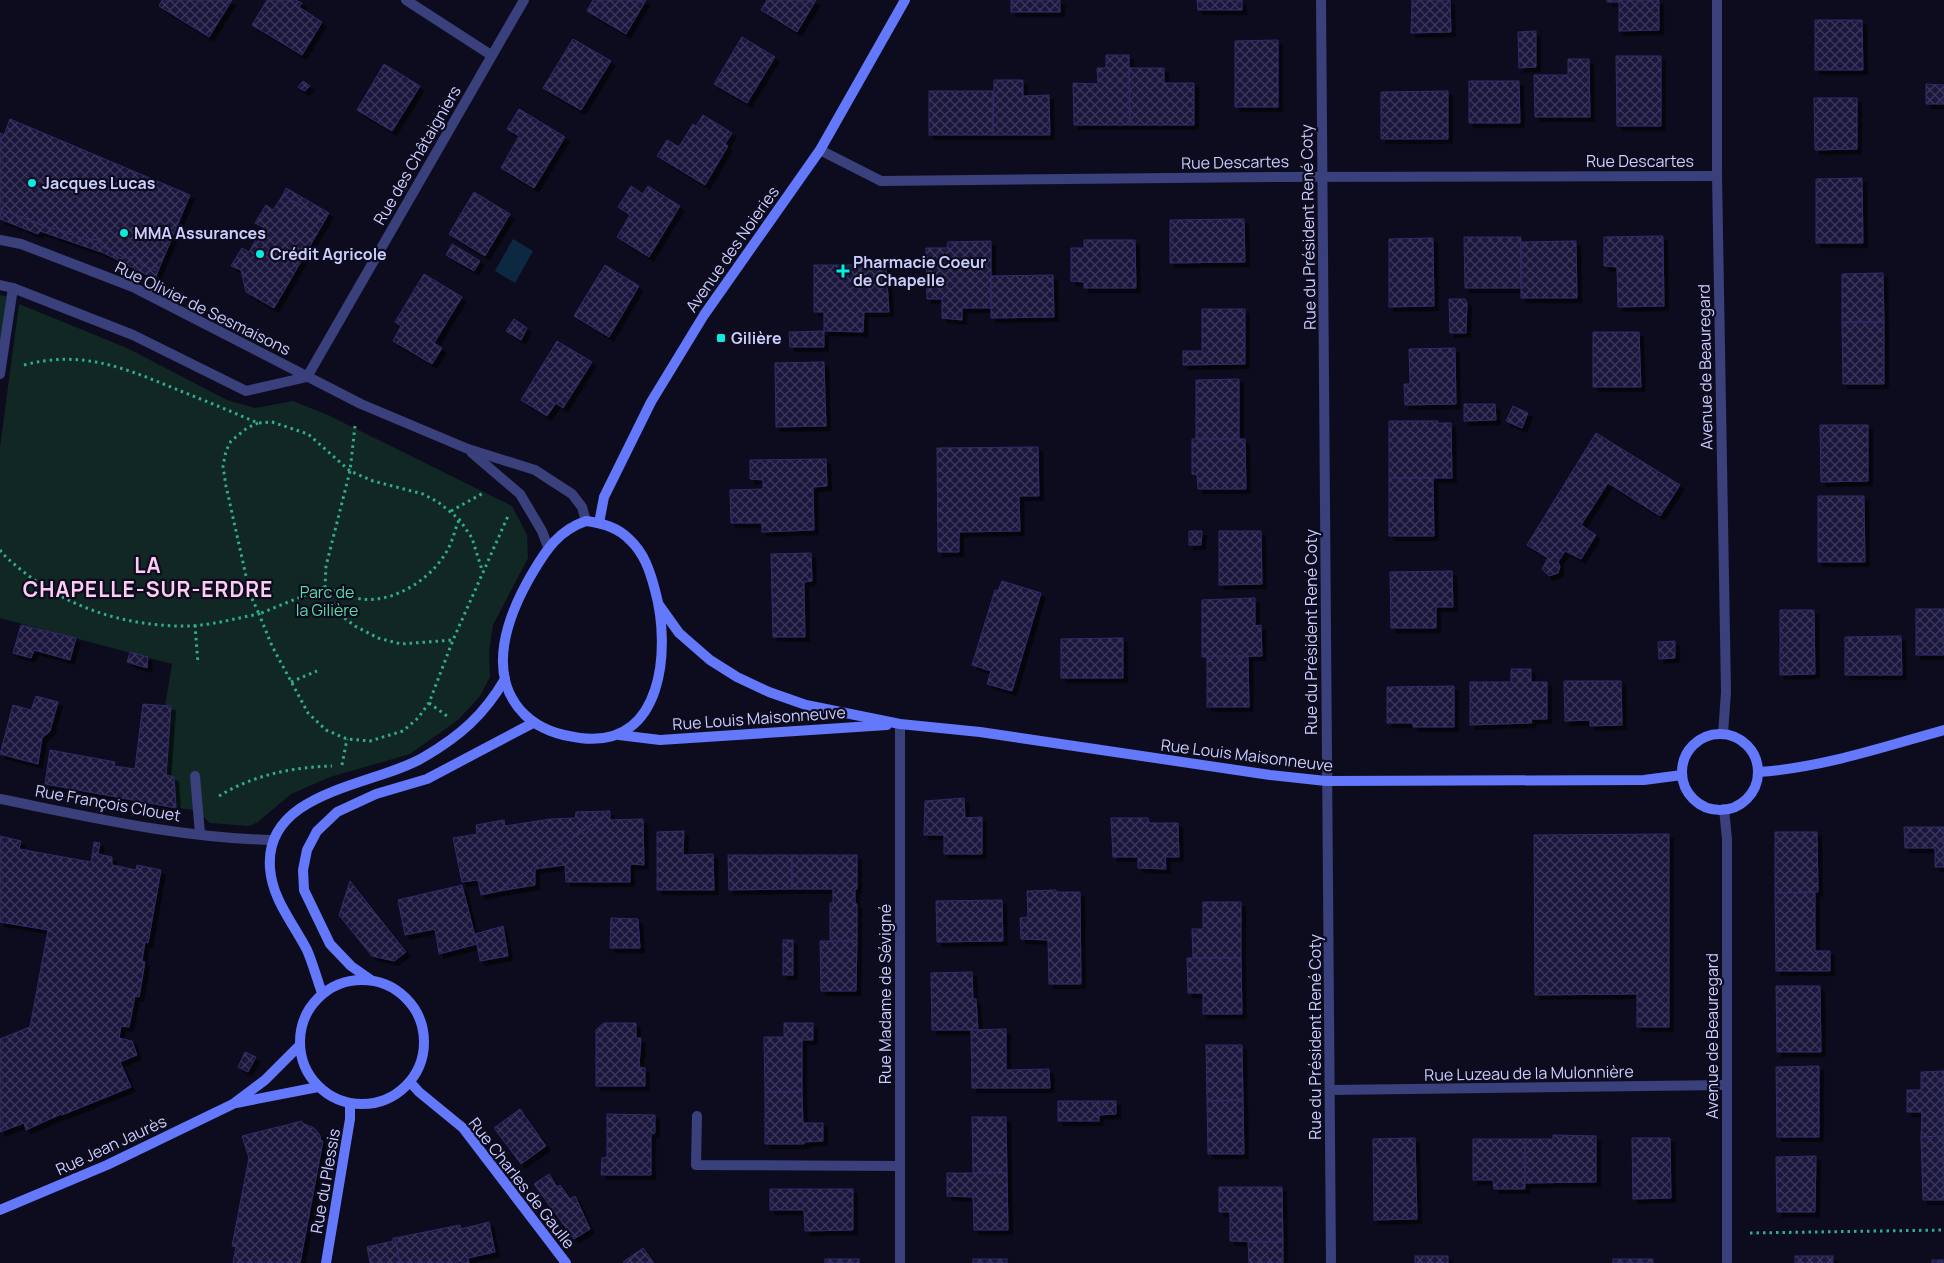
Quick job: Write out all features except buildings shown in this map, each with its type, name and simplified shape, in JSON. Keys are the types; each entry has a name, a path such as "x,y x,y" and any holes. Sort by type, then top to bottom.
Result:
{"street":[{"path":"406,0 491,55"},
{"name":"Rue des Châtaigniers","path":"307,376 524,0"},
{"name":"Avenue des Noieries","path":"599,523 604,497 651,402 704,315 820,150 905,0"},
{"name":"Rue du Président René Coty","path":"1321,0 1331,1263"},
{"name":"Avenue de Beauregard","path":"1716,0 1717,176 1726,692 1723,734"},
{"name":"Rue Descartes","path":"820,150 881,181 1717,176"},
{"name":"Rue Olivier de Sesmaisons","path":"0,240 20,244 133,287 361,404 468,449 535,470 572,494 582,507 586,522"},
{"name":"Rue Olivier de Sesmaisons","path":"0,286 13,288 133,335 246,391 307,376"},
{"path":"0,373 13,288"},
{"name":"Rue Olivier de Sesmaisons","path":"468,449 518,497 542,531 548,547"},
{"path":"586,522 599,523 616,529 630,540 648,565 659,605 662,632 662,661 657,685 649,705 637,722 619,735 601,739 565,736 534,723 519,709 505,679 503,655 506,631 514,607 548,547 563,533 576,525 586,522"},
{"name":"Rue Louis Maisonneuve","path":"659,605 679,633 710,660 737,677 769,692 806,705 900,724 980,732 1270,775 1326,781 1644,780 1682,775"},
{"path":"322,993 307,951 274,890 270,868 272,840 284,821 307,803 423,758 465,730 493,699 505,679"},
{"path":"371,980 351,966 330,944 304,890 303,870 307,850 317,831 337,812 376,794 427,779 534,723"},
{"name":"Rue Louis Maisonneuve","path":"619,735 660,740 900,724"},
{"name":"Rue Madame de Sévigné","path":"900,724 900,1263"},
{"path":"1758,772 1789,770 1944,730"},
{"path":"1712,734 1723,734 1734,736 1744,742 1752,751 1758,772 1754,787 1744,800 1735,806 1724,809 1712,809 1692,797 1685,787 1682,764 1692,745 1712,734"},
{"path":"195,776 200,834"},
{"name":"Rue François Clouet","path":"0,799 144,828 246,840 272,840"},
{"name":"Avenue de Beauregard","path":"1724,809 1727,839 1727,1263"},
{"path":"354,980 371,980 385,984 398,991 417,1012 422,1026 423,1055 418,1069 410,1082 389,1098 364,1104 350,1104 333,1098 318,1087 308,1075 302,1061 299,1046 300,1031 304,1017 322,993 337,984 354,980"},
{"name":"Rue Jean Jaurès","path":"0,1210 106,1165 233,1104 265,1080 299,1046"},
{"name":"Rue Charles de Gaulle","path":"410,1082 419,1092 463,1128 566,1263"},
{"name":"Rue Luzeau de la Mulonnière","path":"1331,1090 1726,1085"},
{"name":"Rue Jean Jaurès","path":"233,1104 318,1087"},
{"name":"Rue du Plessis","path":"326,1263 349,1128 350,1104"},
{"path":"697,1116 696,1165 900,1166"}],"path":[{"path":"0,373 36,362 66,359 98,361 125,368 258,423"},
{"path":"361,404 350,471 326,566 325,587 339,614 365,633 402,644 453,640"},
{"path":"450,511 492,489 518,497 482,571 453,640 430,703 403,732 370,741 347,739 326,730 308,713 272,646 258,614 250,594 226,486 223,466 226,451 237,434 258,423 272,422 308,434 350,471 374,481 423,494 450,511 459,519 472,538 480,558 482,571"},
{"path":"0,550 34,580 59,595 89,609 146,624 195,625 258,614 325,587 361,600 386,597 416,584 438,564 448,549 459,519"},
{"path":"195,625 198,664"},
{"path":"291,682 317,671"},
{"path":"218,797 244,783 277,772 305,767 342,767 347,739"},
{"path":"1727,1233 1944,1230"}],"green space":[{"path":"0,295 9,297 0,359"},
{"name":"Parc de la Gilière","path":"19,304 127,348 227,400 255,408 293,401 328,415 512,506 527,535 528,558 493,625 489,652 490,677 480,696 458,720 410,754 330,777 291,794 258,822 249,826 210,823 196,810 176,808 174,777 166,775 171,707 165,706 172,664 0,618 0,447"}],"water":[{"path":"513,239 533,251 515,283 495,271"}],"place":[{"name":"Jacques Lucas","path":"32,183"},
{"name":"MMA Assurances","path":"124,233"},
{"name":"Crédit Agricole","path":"260,254"},
{"name":"Pharmacie Coeur de Chapelle","path":"843,271"},
{"name":"Gilière","path":"721,338"}],"district":[{"name":"LA CHAPELLE-SUR-ERDRE","path":"148,577"}]}
